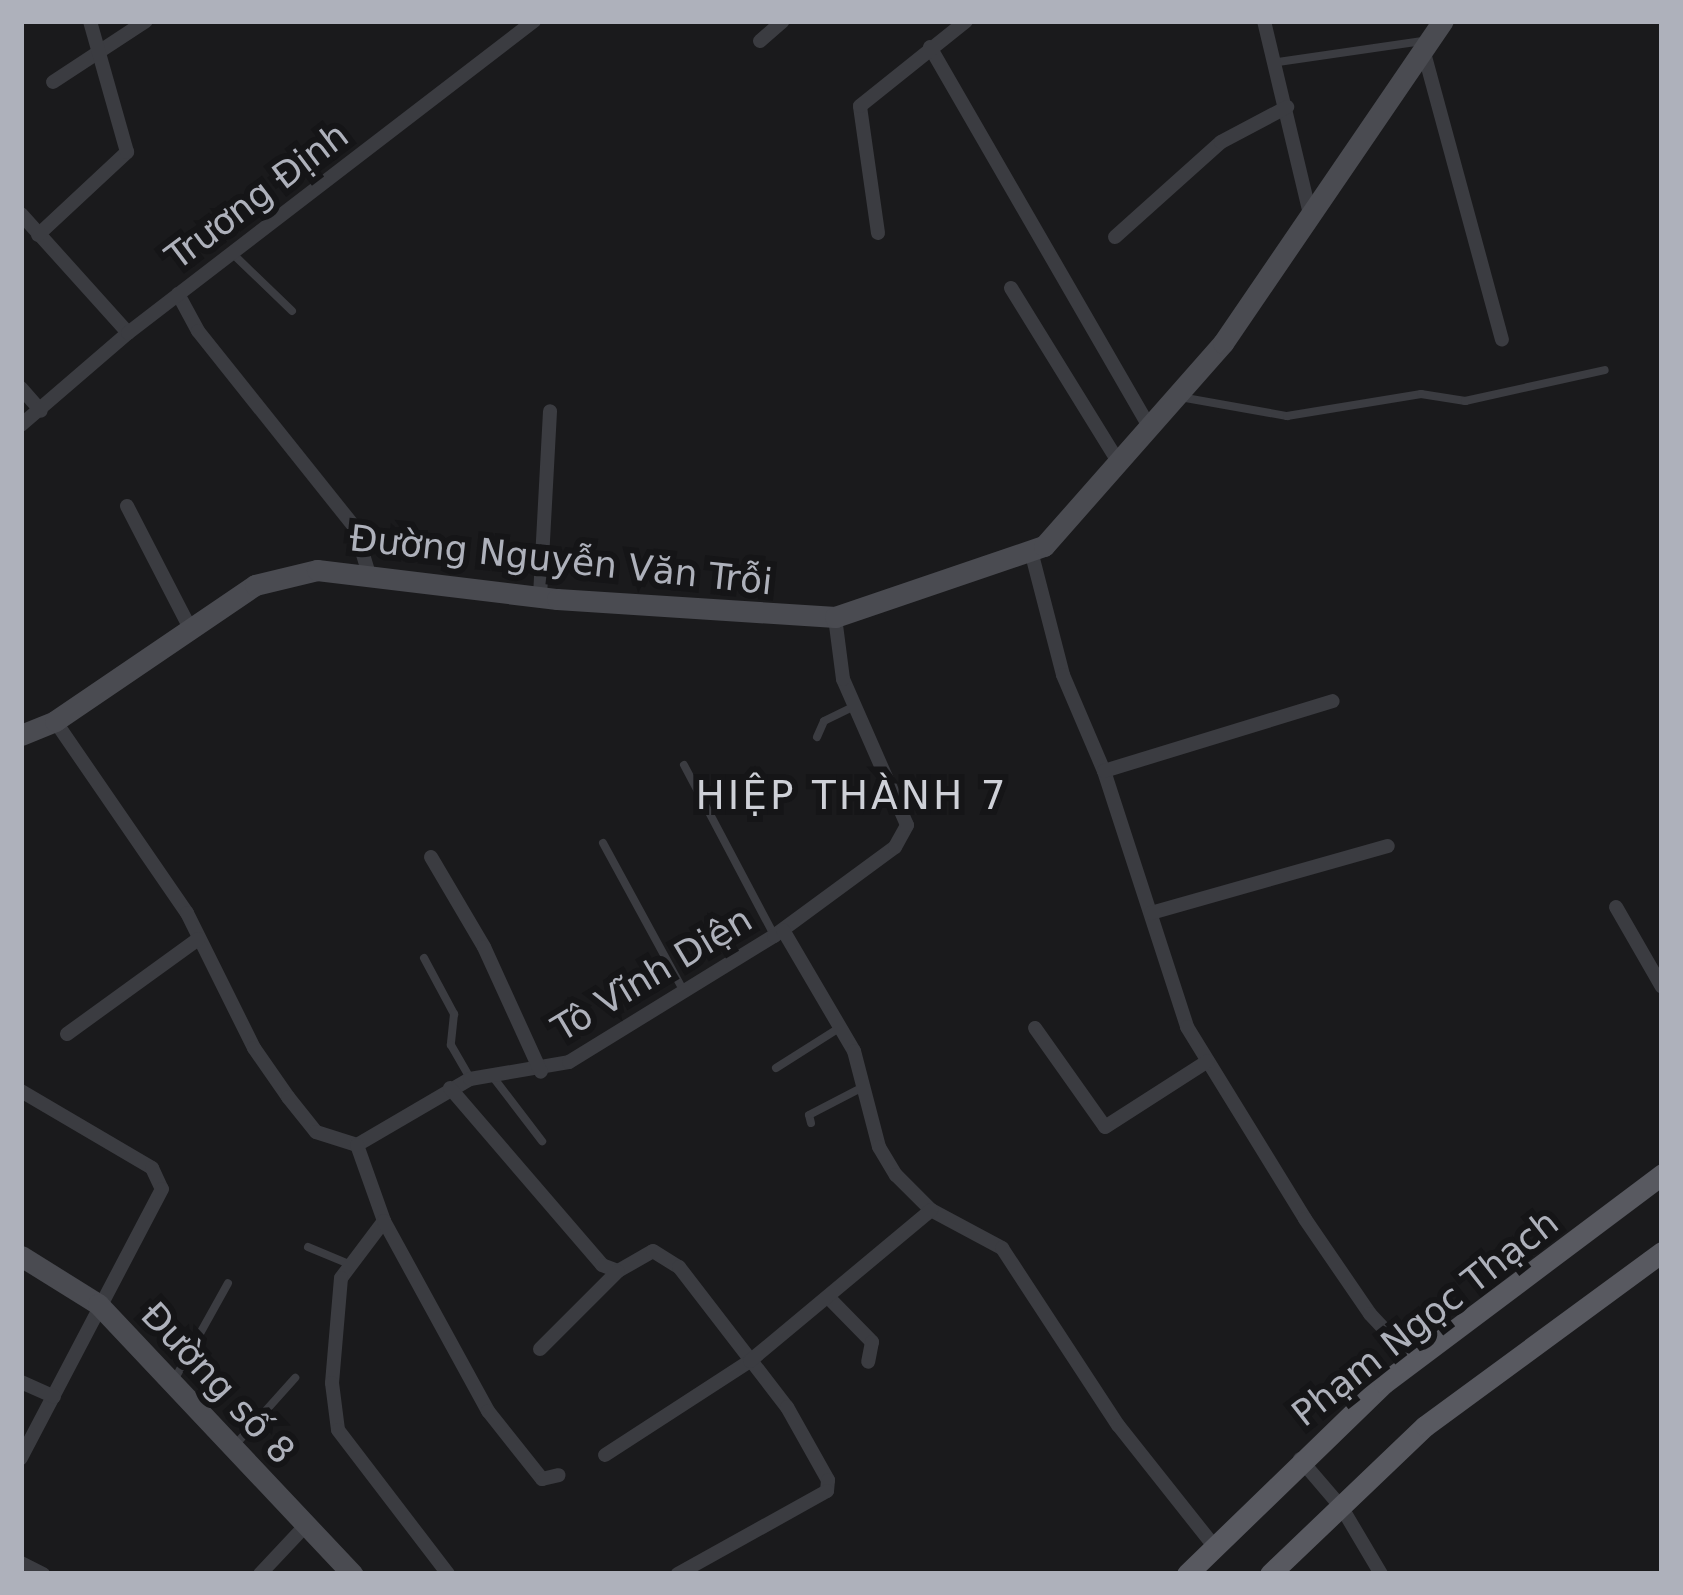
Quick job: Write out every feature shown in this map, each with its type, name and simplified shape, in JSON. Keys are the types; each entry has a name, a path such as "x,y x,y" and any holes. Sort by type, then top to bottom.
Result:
{"main road":[{"name":"Phạm Ngọc Thạch","path":"1186,1574 1300,1459 1414,1361 1662,1174"},
{"path":"1270,1574 1425,1426 1662,1252"}],"street":[{"path":"38,235 127,152 90,21"},
{"path":"53,82 146,21"},
{"name":"Trương Định","path":"21,425 128,333 534,21"},
{"path":"760,41 783,21"},
{"path":"878,233 860,106 966,21"},
{"path":"1264,21 1278,62 1309,210"},
{"name":"Đường Nguyễn Văn Trỗi","path":"21,735 55,721 188,624 255,585 317,570 368,571 540,596 835,617 1031,551 1073,517 1179,396 1443,21"},
{"path":"1426,45 1502,339"},
{"path":"930,47 1151,430"},
{"path":"1115,237 1202,157 1287,107"},
{"path":"21,214 128,333"},
{"path":"1011,288 1118,461"},
{"path":"178,294 198,331 356,528 368,571"},
{"path":"21,388 40,411"},
{"path":"540,596 550,411"},
{"path":"127,506 188,624"},
{"path":"1031,551 1063,675 1104,771 1187,1028 1370,1315 1414,1361"},
{"name":"Tô Vĩnh Diện","path":"357,1145 470,1079 541,1072 778,933 896,848 907,825 855,707 835,617"},
{"path":"1104,771 1333,701"},
{"path":"55,721 126,818 288,1097 316,1132 357,1145 384,1221 488,1411 542,1480 559,1475"},
{"path":"1150,913 1388,846"},
{"path":"430,856 484,947 541,1072"},
{"path":"1616,907 1662,986"},
{"path":"778,933 840,1027 866,1085 880,1147 931,1210 1001,1248 1118,1425 1213,1544"},
{"path":"67,1034 199,939"},
{"path":"1035,1028 1107,1128 1208,1061"},
{"path":"450,1088 560,1223 618,1271"},
{"path":"21,1091 160,1176 154,1209 98,1304 21,1458"},
{"path":"604,1455 749,1360 931,1210"},
{"path":"384,1221 350,1264 334,1308 338,1430 448,1574"},
{"path":"540,1349 618,1271 652,1251 679,1267 787,1407 830,1489 678,1574"},
{"name":"Đường số 8","path":"21,1256 98,1304 352,1574"},
{"path":"828,1297 872,1342 868,1362"},
{"path":"21,1382 54,1397"},
{"path":"1300,1459 1342,1508 1381,1574"},
{"path":"260,1574 306,1525"},
{"path":"21,1563 43,1574"}],"lane":[{"path":"1278,62 1426,45"},
{"path":"232,253 292,311"},
{"path":"1179,396 1287,416 1421,394 1465,401 1605,370"},
{"path":"817,737 824,721 855,707"},
{"path":"684,765 778,933"},
{"path":"603,843 683,990"},
{"path":"424,958 454,1014 451,1045 470,1079"},
{"path":"776,1068 840,1027"},
{"path":"492,1076 542,1141"},
{"path":"811,1123 809,1115 866,1085"},
{"path":"308,1247 350,1264"},
{"path":"173,1383 228,1283"},
{"path":"233,1448 295,1378"}],"district":[{"name":"HIỆP THÀNH 7","path":"852,796"}]}
